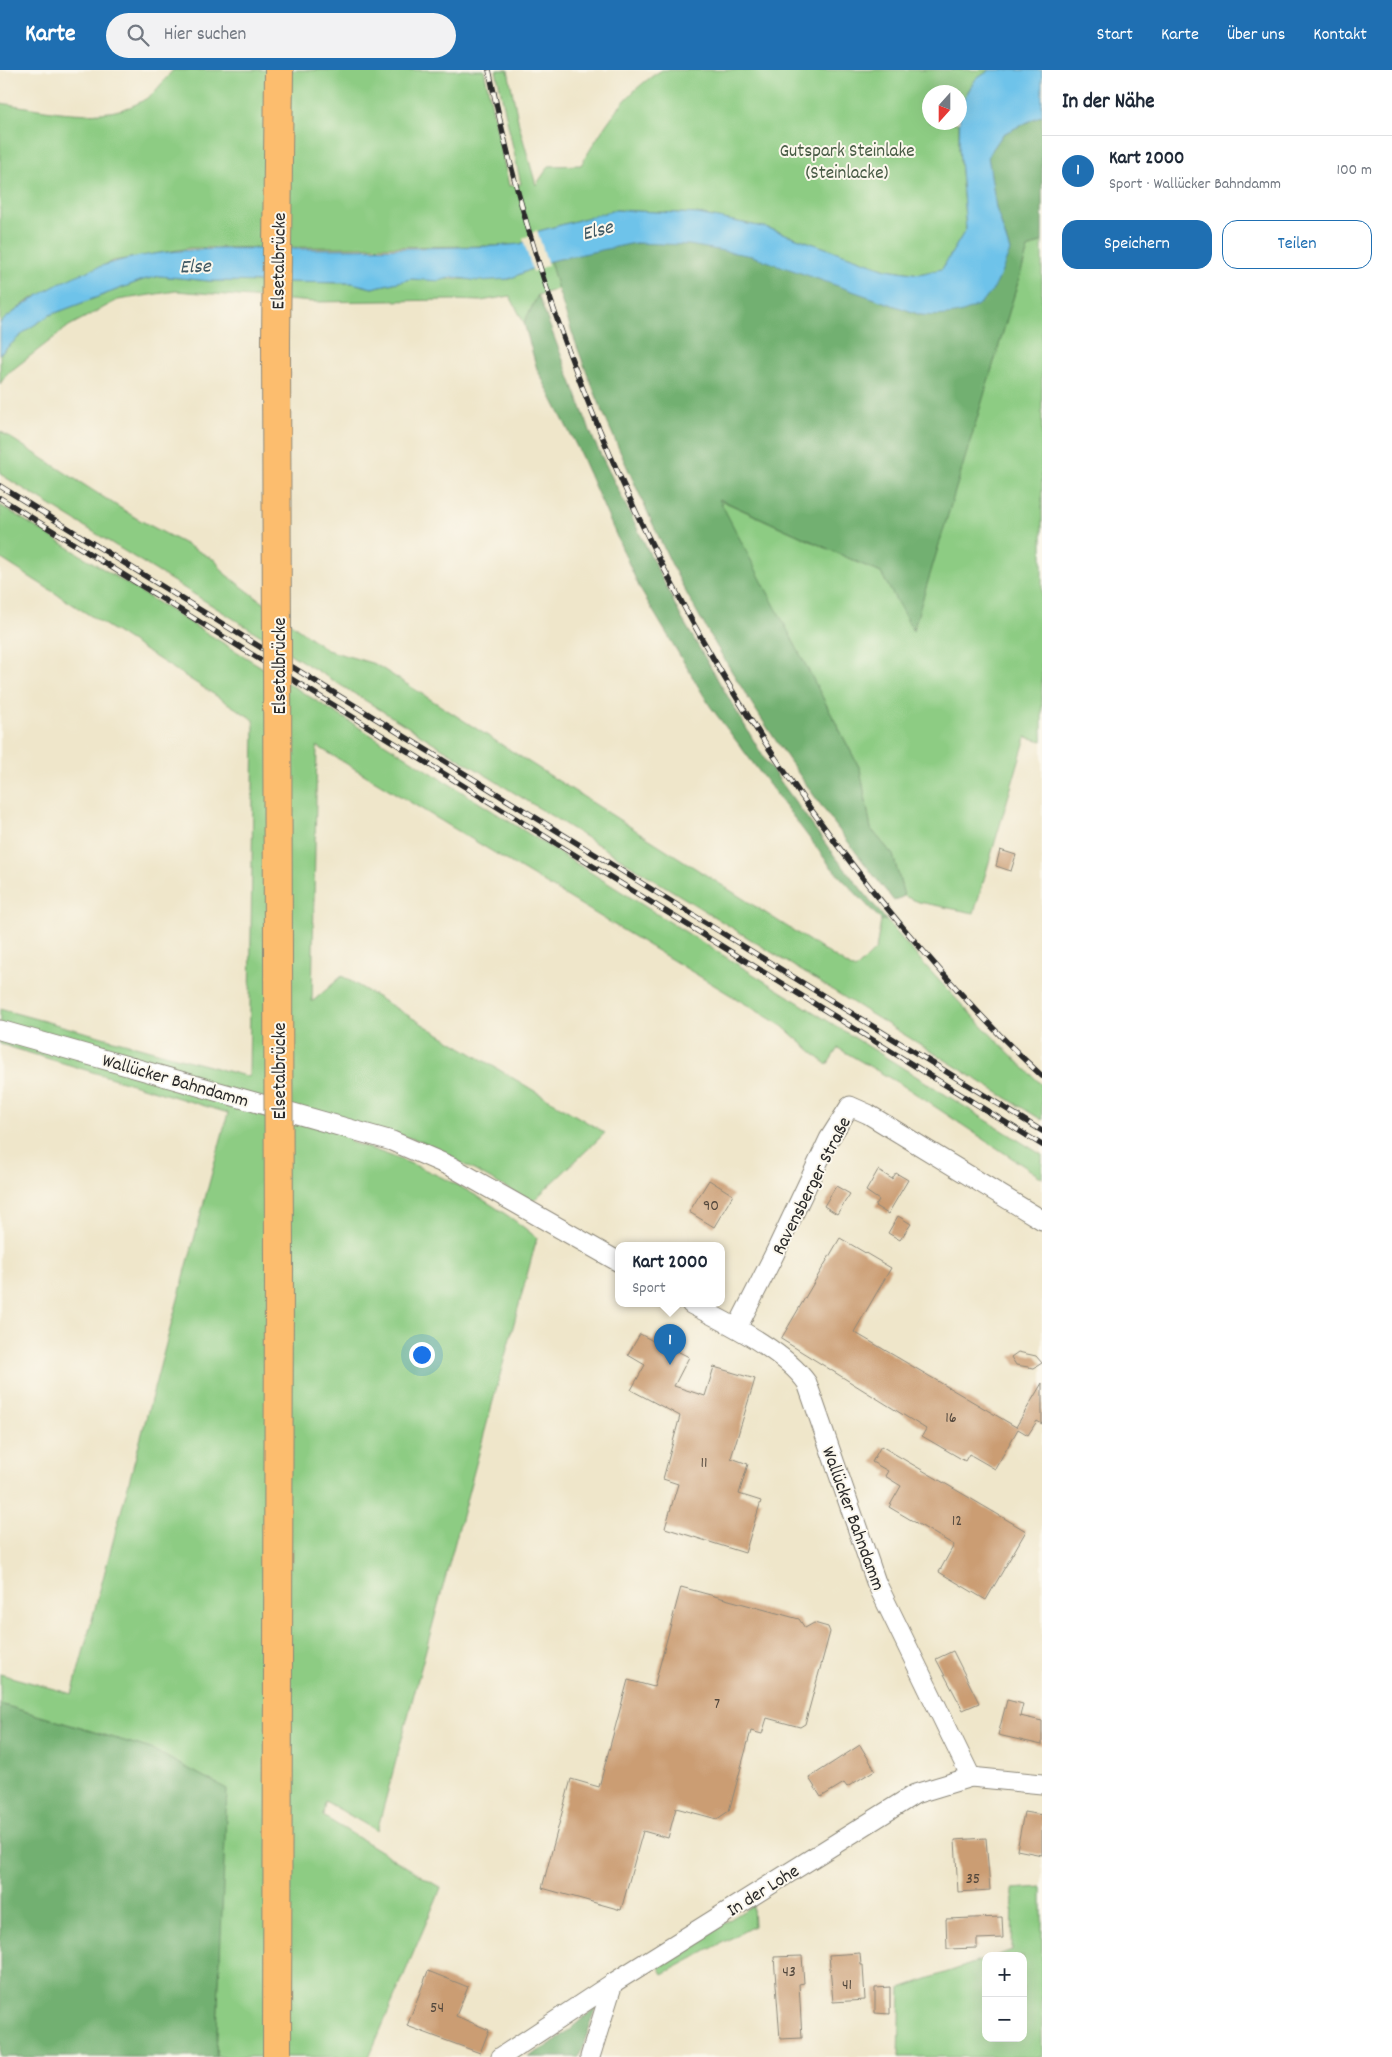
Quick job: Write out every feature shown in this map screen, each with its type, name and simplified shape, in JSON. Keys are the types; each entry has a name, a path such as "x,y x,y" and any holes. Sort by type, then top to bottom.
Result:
{"main road":[{"name":"Elsetalbrücke","path":"278,2057 279,1261 276,351 279,70"}],"street":[{"name":"Wallücker Bahndamm","path":"0,1030 392,1141 452,1167 615,1260"},
{"name":"Ravensberger Straße","path":"736,1328 774,1255 829,1140 850,1106 868,1114 1042,1220"},
{"name":"Wallücker Bahndamm","path":"698,1307 736,1328 797,1368 807,1383 876,1582 971,1777"},
{"name":"In der Lohe","path":"501,2057 613,1982 915,1794 971,1777 1042,1784"},
{"path":"590,2057 613,1982"}],"green space":[{"name":"Gutspark Steinlake (Steinlacke)","path":"173,70 484,70 509,186 521,184 496,70 508,70 519,125 536,185 549,166 581,165 606,124 625,100 636,89 662,70 990,70 975,80 967,93 967,85 922,85 922,130 959,130 966,229 942,269 919,274 886,269 768,228 698,214 615,210 539,231 521,244 496,246 190,248 113,261 29,300 0,323 0,103 55,111 94,113 113,111 131,106 147,98"},
{"path":"1042,115 1042,241 1028,249 913,631 881,573 719,499 860,769 871,829 893,855 904,896 894,901 840,832 765,724 688,596 655,530 598,399 576,345 550,261 604,248 636,243 673,243 710,247 782,264 921,315 1010,251 996,208 988,156 1003,134"},
{"path":"1042,241 1042,741 1026,737 974,913 919,902 904,896 893,855 871,829 860,769 718,499 881,573 913,630 1028,249"},
{"path":"550,261 558,289 538,295 524,323 510,296 481,301 313,302 176,291 118,300 69,326 7,374 0,384 0,354 28,329 50,315 143,280 160,276 209,281 352,283 372,288 411,279 509,279"},
{"path":"538,295 594,441 681,617 765,760 833,854 886,920 881,920 831,867 710,706 640,589 578,449 537,369 524,323"},
{"path":"0,431 136,518 215,560 225,574 327,650 375,664 855,970 876,949 881,920 886,920 962,1005 1042,1085 1042,1120 0,474"},
{"path":"0,505 1042,1155 1042,1178 907,1088 838,1048 827,1065 782,1026 317,746 312,1002 342,976 605,1133 532,1202 421,1141 350,1122 350,1142 425,1169 472,1193 537,1238 377,1831 325,1801 323,1816 441,1888 369,2057 216,2057 226,1789 151,1749 0,1704 0,1674 72,1694 228,1113 0,1044 0,1009 249,1077 254,720 0,558"},
{"path":"0,1704 151,1749 227,1789 216,2057 0,2057"},
{"path":"1042,1887 1042,2057 899,2057 901,1988 982,1960 982,2042 1027,2042 1027,1952 1007,1952 1012,1950 1013,1889"},
{"path":"753,1905 754,1926 663,1974 659,1967 664,1961"},
{"path":"597,2006 579,2057 528,2057 556,2041"}],"water":[{"name":"Else","path":"990,70 1042,70 1042,115 1003,134 988,156 996,208 1010,251 1000,277 992,291 977,305 960,313 921,315 752,256 689,245 635,243 550,261 509,279 478,281 453,277 439,281 411,279 372,288 352,283 209,281 160,276 143,280 50,315 28,329 0,354 0,323 38,296 74,276 111,263 148,255 225,249 427,248 521,244 539,231 615,210 698,214 768,228 886,269 919,274 942,269 966,229 959,148 959,130 967,130 967,93 975,80"}],"pier":[{"path":"537,230 548,265 533,272 523,239"}],"building":[{"path":"1000,850 1016,855 1011,871 996,866"},
{"path":"878,1170 892,1179 896,1173 908,1180 888,1214 875,1206 879,1200 866,1191"},
{"path":"709,1180 733,1195 714,1227 689,1212"},
{"path":"836,1186 850,1194 837,1214 824,1206"},
{"path":"898,1216 911,1224 900,1240 888,1233"},
{"path":"840,1238 891,1268 854,1332 1016,1427 1042,1383 1042,1424 1037,1421 1028,1435 1018,1429 995,1469 969,1454 965,1461 922,1436 926,1429 781,1339"},
{"path":"666,1333 682,1342 677,1351 689,1357 674,1386 705,1396 714,1367 755,1379 731,1458 748,1464 739,1494 761,1501 745,1553 665,1528 678,1484 663,1479 680,1416 631,1390 645,1365 628,1355 640,1334 653,1341 657,1334 663,1337"},
{"path":"1018,1352 1036,1356 1042,1363 1034,1368 1016,1365 1011,1357"},
{"path":"881,1446 1026,1531 986,1600 939,1572 954,1545 889,1507 901,1486 885,1476 888,1471 872,1462"},
{"path":"681,1587 799,1619 805,1628 814,1623 828,1627 830,1632 805,1724 800,1727 767,1718 762,1734 751,1731 729,1811 717,1819 676,1808 668,1838 643,1831 621,1910 542,1888 571,1779 599,1787 628,1680 654,1687"},
{"path":"953,1651 979,1703 963,1710 936,1659"},
{"path":"1007,1700 1023,1704 1020,1716 1042,1721 1042,1745 998,1735"},
{"path":"860,1745 875,1770 847,1787 844,1783 821,1797 809,1778"},
{"path":"1024,1812 1042,1815 1042,1855 1017,1850"},
{"path":"986,1838 990,1890 958,1892 955,1840"},
{"path":"1002,1917 1003,1938 977,1939 977,1948 947,1949 946,1919"},
{"path":"860,1953 861,1965 863,1965 865,2000 833,2002 829,1955"},
{"path":"802,1956 804,1983 799,1984 802,2038 780,2039 774,1957"},
{"path":"428,1971 468,1987 456,2016 489,2030 480,2053 407,2026"},
{"path":"890,1987 890,2014 875,2013 875,1988"}],"railway":[{"path":"489,70 517,188 552,303 594,416 643,527 699,634 762,737 831,836 906,931 938,968 989,1024 1042,1076"},
{"path":"0,486 1042,1131"},
{"path":"0,498 1042,1145"}],"place":[{"name":"Kart 2000","path":"670,1365"}]}
